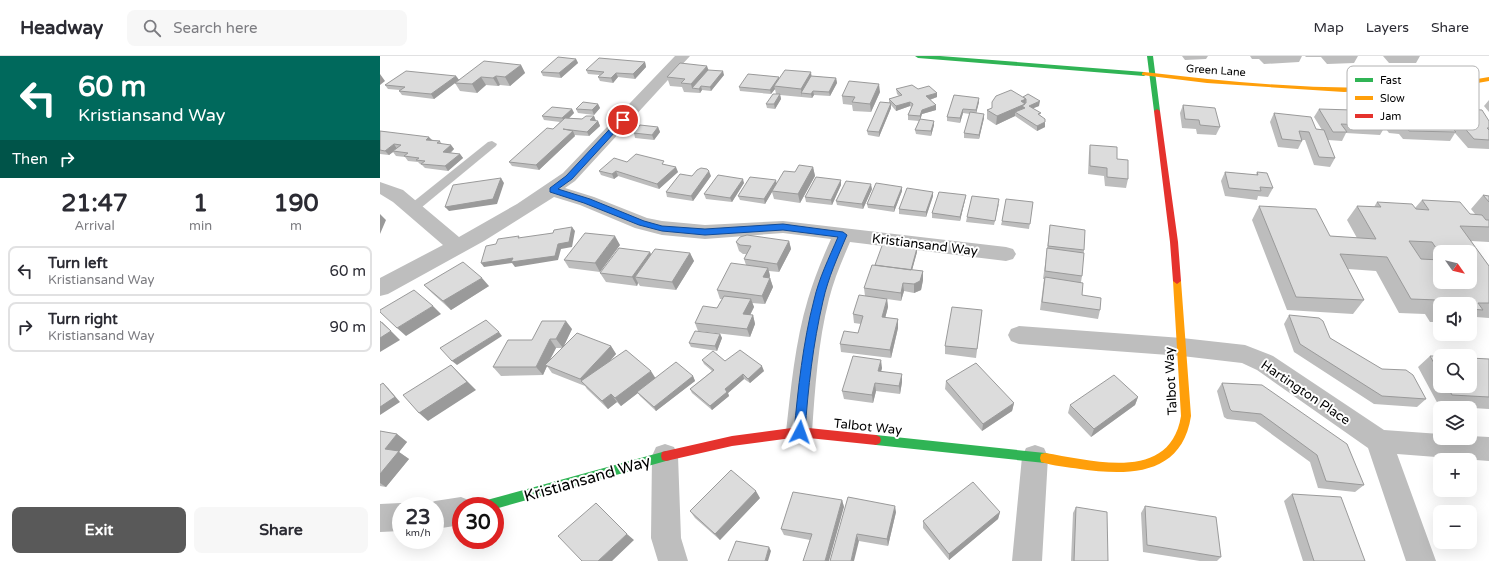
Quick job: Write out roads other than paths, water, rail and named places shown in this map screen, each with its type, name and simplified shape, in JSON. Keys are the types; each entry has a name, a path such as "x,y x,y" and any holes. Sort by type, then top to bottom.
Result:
{"street":[{"path":"380,288 517,212 552,190 569,177 683,56"},
{"name":"Green Lane","path":"918,56 1153,75 1199,81 1347,90"},
{"name":"Talbot Way","path":"800,432 1035,457 1117,468 1139,467 1155,462 1168,453 1184,431 1186,416 1174,242 1150,56"},
{"name":"Green Lane","path":"1479,81 1489,79"},
{"path":"380,188 394,193 404,199 412,209 457,246"},
{"name":"Kristiansand Way","path":"552,190 587,201 642,223 662,228 705,232 783,227 1006,254"},
{"path":"800,432 803,387 818,300 828,270 843,235"},
{"name":"Hartington Place","path":"1019,335 1182,347 1245,354 1265,363 1379,442"},
{"name":"Kristiansand Way","path":"504,501 665,456 732,441 800,432"},
{"path":"1421,561 1379,442 1489,449"},
{"name":"Kristiansand Way","path":"665,456 666,538 673,561"},
{"path":"1027,561 1035,457"},
{"path":"380,518 392,517"}],"lane":[{"path":"412,209 492,144"}]}
